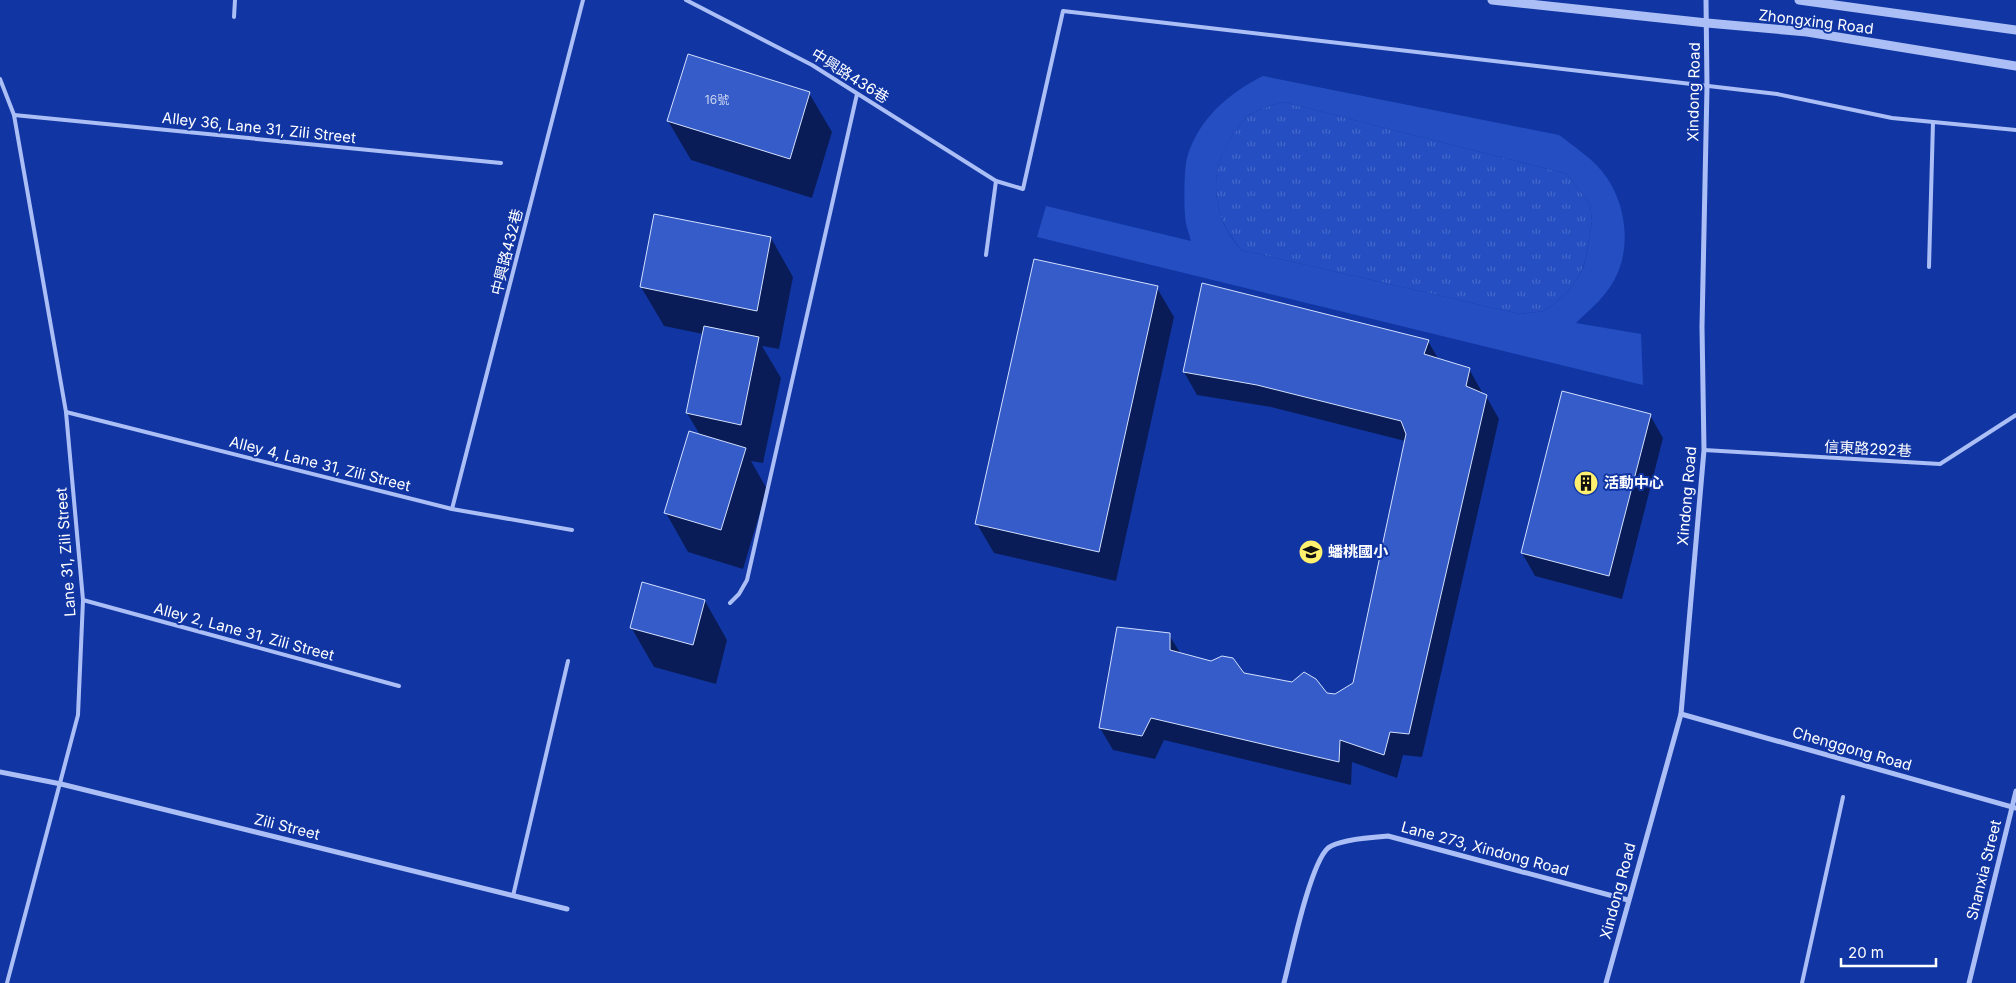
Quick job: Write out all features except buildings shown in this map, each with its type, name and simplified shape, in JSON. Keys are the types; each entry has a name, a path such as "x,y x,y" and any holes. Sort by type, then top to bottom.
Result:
{"street":[{"name":"Zhongxing Road","path":"1492,0 1807,32 2016,66"},
{"name":"Xindong Road","path":"1606,983 1681,714 1704,450 1702,327 1707,87 1706,0"},
{"name":"Zhongxing Road","path":"1798,0 2016,30"},
{"name":"Chenggong Road","path":"1681,714 2014,808"},
{"name":"Zili Street","path":"0,772 60,784 567,910"},
{"name":"Shanxia Street","path":"1969,983 2014,808 2016,792"},
{"name":"Lane 273, Xindong Road","path":"1284,983 1315,868 1328,848 1358,838 1388,836 1628,900"}],"lane":[{"path":"234,17 235,0"},
{"name":"中興路432巷","path":"452,509 583,0"},
{"name":"中興路436巷","path":"686,0 812,65 996,181 1023,189 1063,11 1707,87"},
{"name":"Lane 31, Zili Street","path":"0,79 14,115 66,412 83,600 78,715 7,983"},
{"path":"1707,87 1777,94 1892,118 2016,130"},
{"path":"730,603 739,594 748,580 858,94"},
{"name":"Alley 36, Lane 31, Zili Street","path":"14,115 501,163"},
{"path":"1928,267 1933,122"},
{"path":"986,255 996,181"},
{"name":"Alley 4, Lane 31, Zili Street","path":"66,412 452,509 572,530"},
{"name":"信東路292巷","path":"1704,450 1940,464 2016,415"},
{"name":"Alley 2, Lane 31, Zili Street","path":"83,600 399,686"},
{"path":"513,896 568,661"},
{"path":"1802,983 1843,797"}],"green space":[{"path":"1263,76 1559,135 1578,149 1602,172 1614,190 1623,218 1625,232 1622,261 1610,287 1603,297 1576,323 1641,334 1643,385 1037,237 1046,206 1191,241 1186,225 1184,194 1186,163 1192,144 1207,119 1216,109 1238,90","holes":["1283,102 1567,174 1590,204 1592,221 1585,263 1578,278 1566,294 1545,311 1520,314 1241,250 1234,242 1222,219 1216,191 1216,180 1221,158 1231,138 1243,122 1256,111"]},
{"path":"1283,102 1567,174 1590,204 1592,221 1585,262 1578,278 1566,294 1545,311 1520,314 1241,250 1229,233 1220,214 1216,191 1218,168 1225,147 1247,117 1261,109"}],"place":[{"name":"活動中心","path":"1586,483"},
{"name":"蟠桃國小","path":"1311,552"}]}
